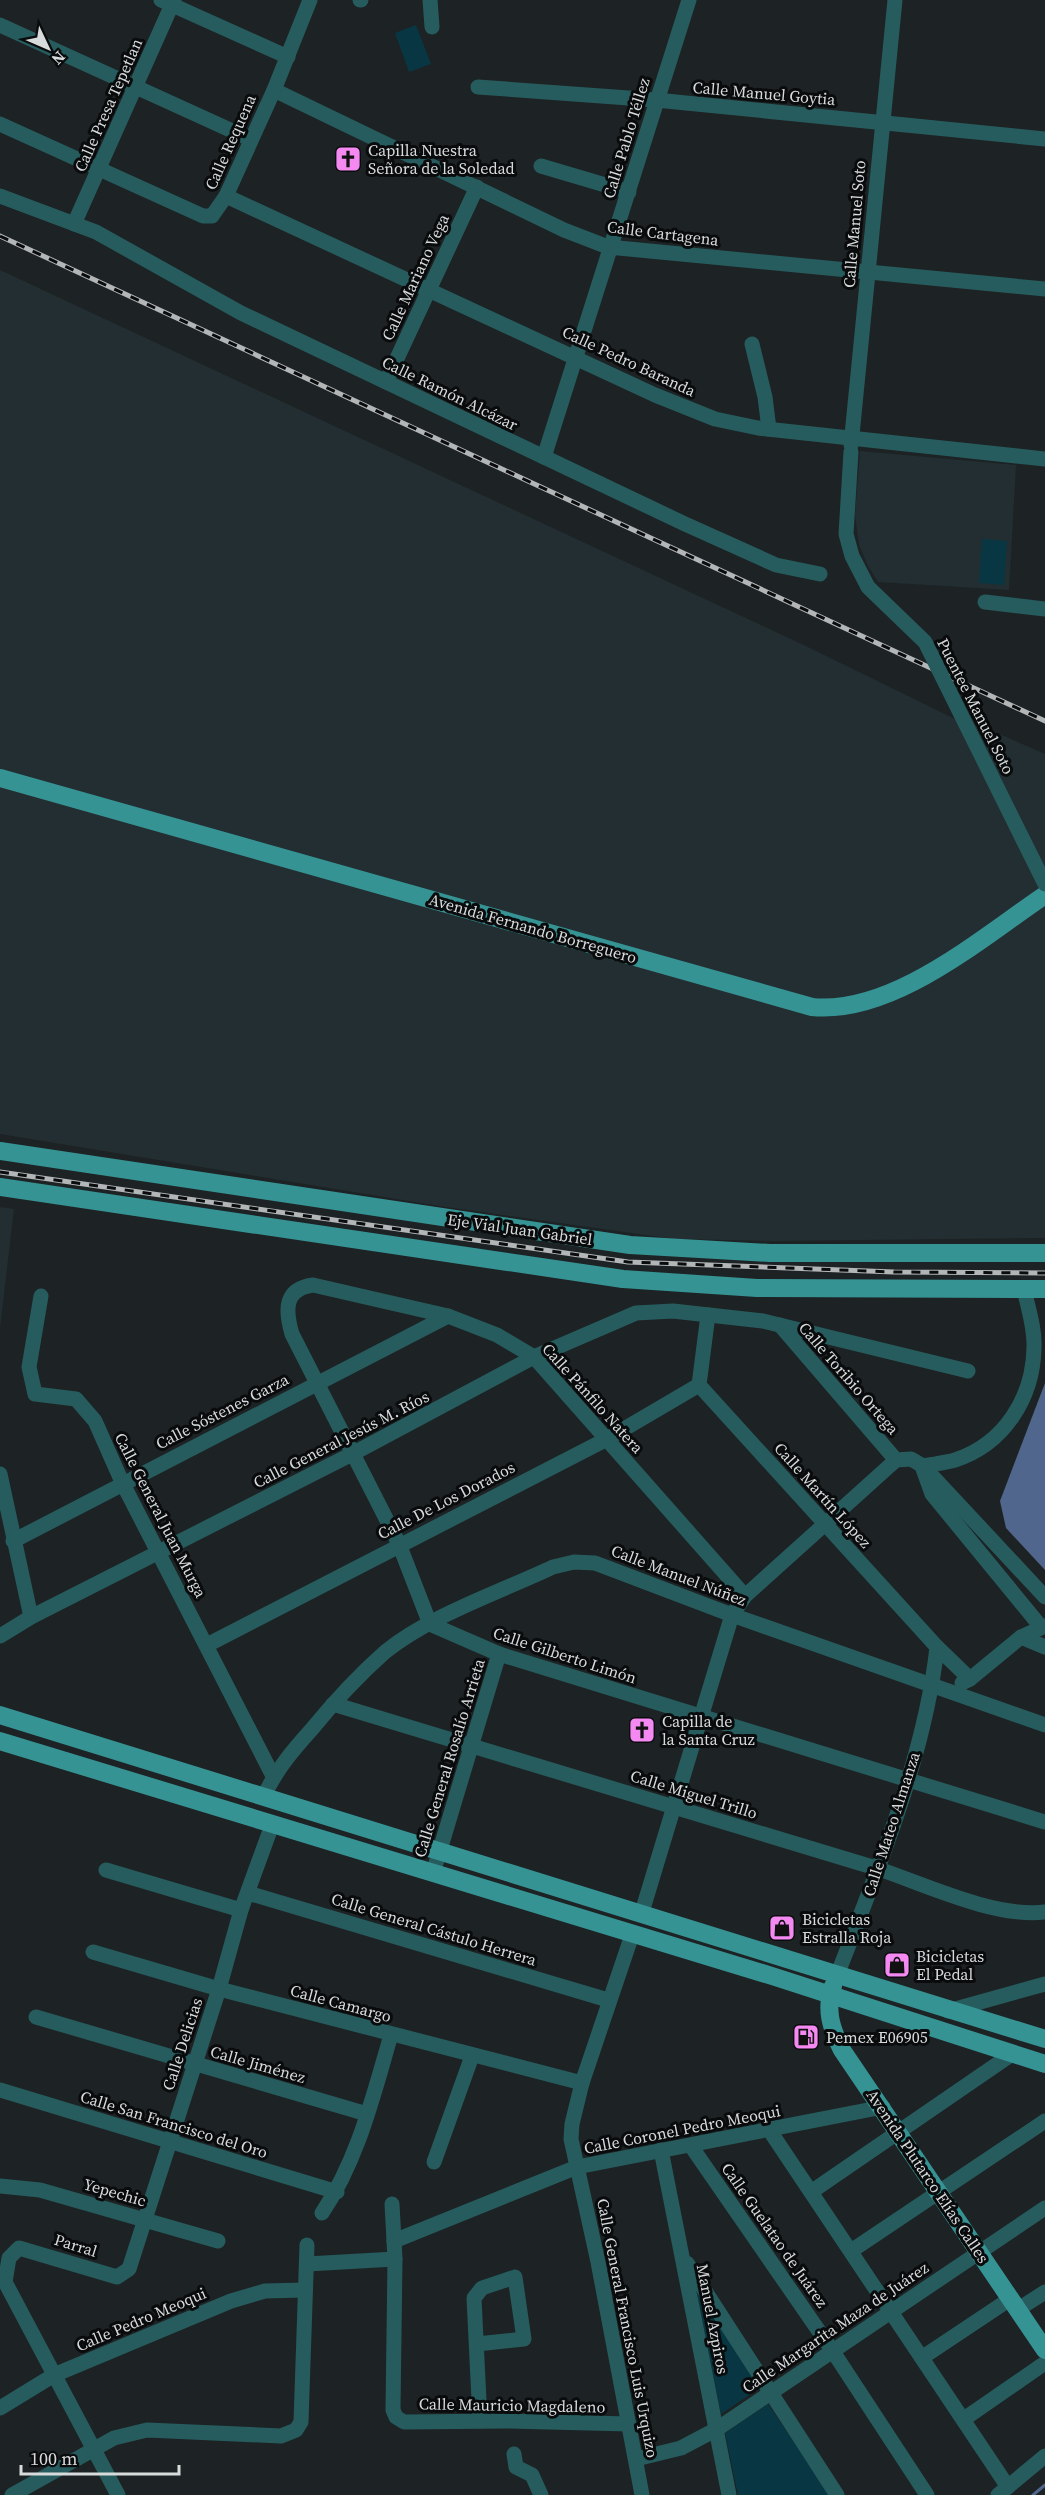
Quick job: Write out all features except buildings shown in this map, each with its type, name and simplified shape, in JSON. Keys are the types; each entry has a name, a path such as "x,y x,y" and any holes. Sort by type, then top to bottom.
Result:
{"main road":[{"name":"Avenida Fernando Borreguero","path":"0,778 812,1007 858,1005 890,994 918,980 1045,895"},
{"name":"Eje Vial Juan Gabriel","path":"0,1151 630,1245 770,1253 1045,1253"},
{"path":"0,1187 623,1279 768,1289 1045,1289"},
{"path":"0,1715 440,1849 838,1973 948,2011 1045,2039"},
{"path":"0,1741 830,1995 1045,2064"},
{"name":"Calle Mateo Almanza","path":"830,1995 838,1973"},
{"name":"Avenida Plutarco Elías Calles","path":"830,1995 830,2021 836,2037 1045,2350"}],"street":[{"name":"Calle Requena","path":"99,169 203,216 212,216 217,213 274,90 310,0"},
{"path":"430,0 432,27"},
{"name":"Calle Pablo Téllez","path":"544,458 608,248 629,192 689,0"},
{"name":"Calle Manuel Soto","path":"851,445 881,122 896,0"},
{"path":"169,2 288,57"},
{"name":"Calle Presa Tepetlan","path":"74,224 135,89 169,2"},
{"path":"0,26 135,89 250,139"},
{"name":"Calle Manuel Goytia","path":"478,87 656,100 1045,139"},
{"name":"Calle Cartagena","path":"274,90 564,230 608,248 1045,289"},
{"path":"0,124 99,169"},
{"path":"541,166 629,192"},
{"name":"Calle Mariano Vega","path":"387,382 477,187"},
{"name":"Calle Ramón Alcázar","path":"0,196 113,241 241,313 544,458 776,565 820,574"},
{"name":"Calle Pedro Baranda","path":"226,196 715,419 851,445 1045,459"},
{"path":"752,344 765,397 769,429"},
{"name":"Puentee Manuel Soto","path":"851,445 846,534 852,556 868,587 925,642 1045,884"},
{"path":"985,602 1045,609"},
{"name":"Calle Pánfilo Natera","path":"316,1383 288,1320 290,1297 296,1289 313,1285 448,1316 497,1335 534,1357 745,1596"},
{"path":"923,1466 954,1460 971,1453 1015,1416 1026,1396 1034,1347 1033,1328 1024,1289"},
{"name":"Calle General Juan Murga","path":"41,1296 29,1367 35,1394 76,1399 95,1421 122,1482 273,1776"},
{"name":"Calle General Jesús M. Ríos","path":"0,1636 31,1617 354,1453 534,1357 636,1312 649,1310 708,1315 780,1325 968,1371"},
{"path":"699,1385 708,1315"},
{"name":"Calle Sóstenes Garza","path":"13,1541 122,1482 448,1316"},
{"name":"Calle Toribio Ortega","path":"780,1325 896,1460 911,1459 923,1466"},
{"path":"316,1383 399,1544 430,1624"},
{"name":"Calle De Los Dorados","path":"207,1645 399,1544 607,1439 699,1385"},
{"name":"Calle Martín López","path":"699,1385 937,1647 970,1679"},
{"path":"642,1912 732,1615 745,1596 896,1460"},
{"path":"923,1466 1045,1597"},
{"path":"923,1466 932,1494 1043,1626 1021,1638 970,1679 939,1688"},
{"path":"0,1474 31,1617"},
{"name":"Calle Manuel Núñez","path":"264,1796 273,1776 333,1704 385,1653 430,1624 553,1567 574,1562 594,1563 732,1615 1045,1725"},
{"name":"Calle Gilberto Limón","path":"430,1624 499,1654 700,1718 1045,1822"},
{"path":"1021,1638 1045,1647"},
{"name":"Calle Mateo Almanza","path":"838,1973 879,1869 939,1688 937,1647"},
{"name":"Calle General Rosalío Arrieta","path":"433,1873 499,1654"},
{"name":"Calle Miguel Trillo","path":"333,1704 879,1869 990,1906 1015,1912 1045,1912"},
{"name":"Calle Delicias","path":"125,2274 146,2220 219,1989 241,1910 272,1825"},
{"path":"106,1870 241,1910"},
{"name":"Calle General Cástulo Herrera","path":"248,1893 608,2001"},
{"name":"Calle General Francisco Luis Urquizo","path":"632,1935 582,2083 572,2124 571,2139 642,2495"},
{"name":"Calle Camargo","path":"93,1952 219,1989 582,2083"},
{"path":"948,2011 1045,1984"},
{"name":"Calle Jiménez","path":"36,2017 367,2114"},
{"path":"322,2213 337,2192 367,2114 391,2035"},
{"path":"811,2192 1012,2054"},
{"path":"434,2162 472,2056"},
{"name":"Calle San Francisco del Oro","path":"0,2090 337,2192"},
{"name":"Calle Coronel Pedro Meoqui","path":"394,2241 578,2168 883,2108"},
{"path":"851,2251 1045,2121"},
{"path":"770,2131 964,2420 1003,2491 1045,2456"},
{"name":"Calle Guelatao de Juárez","path":"691,2146 832,2350 927,2495"},
{"name":"Manuel Azpiros","path":"661,2150 729,2495"},
{"name":"Yepechic","path":"0,2186 40,2190 218,2241"},
{"path":"307,2264 395,2259 392,2204"},
{"name":"Calle Margarita Maza de Juárez","path":"636,2459 681,2448 717,2429 1045,2208"},
{"path":"12,2495 95,2448 125,2434 147,2430 280,2436 290,2435 296,2430 301,2421 307,2245"},
{"name":"Parral","path":"3,2282 9,2258 16,2250 24,2248 117,2277 125,2274"},
{"path":"683,2256 769,2393 837,2495"},
{"name":"Calle Mauricio Magdaleno","path":"395,2259 393,2410 396,2417 404,2422 629,2424"},
{"path":"477,2344 524,2339 515,2277 482,2288 475,2295 480,2421"},
{"path":"3,2282 95,2448 118,2495"},
{"name":"Calle Pedro Meoqui","path":"0,2408 54,2375 248,2295 265,2291 304,2290"},
{"path":"923,2357 1013,2305 1045,2292"},
{"path":"964,2420 1045,2363"},
{"path":"514,2454 516,2467 532,2475 541,2495"}],"shaded area":[{"path":"416,25 431,64 409,72 395,33"},
{"path":"0,270 808,647 953,718 995,732 1045,754 1045,1238 775,1241 674,1239 439,1206 0,1134"},
{"path":"860,451 1016,465 1009,590 878,582 859,545 855,515"},
{"path":"982,539 1007,541 1004,585 979,583"},
{"path":"0,1207 14,1209 0,1328"},
{"path":"1045,1383 1045,1570 1006,1528 1000,1501"},
{"path":"696,2291 761,2387 721,2414"},
{"path":"768,2404 830,2495 738,2495 725,2433"}],"waterway":[{"path":"1033,2495 1045,2485"}],"railway":[{"path":"0,236 1045,721"},
{"path":"0,1172 628,1262 894,1272 1045,1273"}],"place":[{"name":"Capilla Nuestra Señora de la Soledad","path":"348,159"},
{"name":"Capilla de la Santa Cruz","path":"642,1730"},
{"name":"Bicicletas Estralla Roja","path":"782,1928"},
{"name":"Bicicletas El Pedal","path":"897,1965"},
{"name":"Pemex E06905","path":"806,2037"}]}
